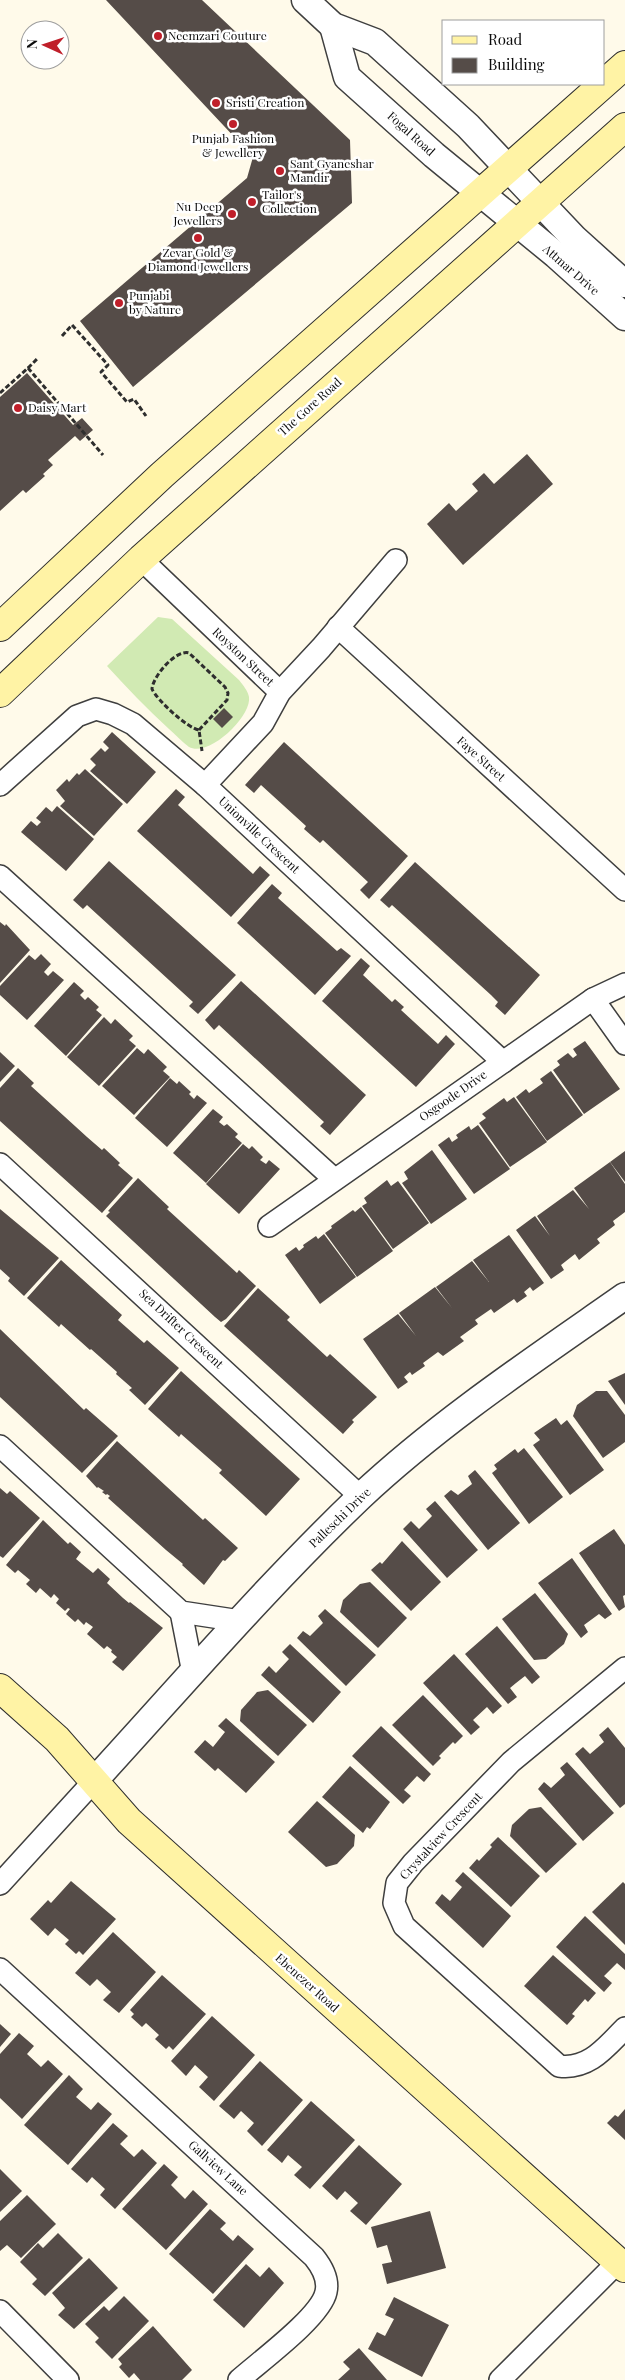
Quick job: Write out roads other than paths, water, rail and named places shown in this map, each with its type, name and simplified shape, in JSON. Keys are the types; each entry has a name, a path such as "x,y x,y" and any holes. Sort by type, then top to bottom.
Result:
{"main road":[{"path":"605,83 625,65"},
{"path":"0,627 162,474 602,85"},
{"name":"The Gore Road","path":"0,693 141,559 625,127"},
{"name":"Ebenezer Road","path":"0,1688 57,1739 129,1821 307,1984 498,2151 622,2265"}],"street":[{"path":"304,0 333,26 376,42 468,126 540,202"},
{"name":"Fogal Road","path":"333,26 348,77 434,155 517,224"},
{"name":"Attmar Drive","path":"540,202 574,238 625,284"},
{"name":"Attmar Drive","path":"517,224 625,318"},
{"name":"Royston Street","path":"141,559 280,692 263,723 205,785"},
{"path":"280,692 322,648 396,560"},
{"name":"Faye Street","path":"338,627 625,890"},
{"name":"Unionville Crescent","path":"0,785 77,716 96,709 114,714 133,724 205,785 503,1062"},
{"path":"0,876 334,1180"},
{"name":"Osgoode Drive","path":"270,1226 593,999 625,984"},
{"path":"593,999 625,1044"},
{"name":"Sea Drifter Crescent","path":"0,1164 360,1497"},
{"name":"Palleschi Drive","path":"94,1781 240,1621 360,1497 416,1448 625,1296"},
{"path":"0,1446 181,1612 240,1621"},
{"path":"181,1612 193,1673"},
{"name":"Crystalview Crescent","path":"625,1668 505,1769 412,1863 397,1883 394,1903 404,1926 559,2066 573,2068 586,2062 599,2054 625,2028"},
{"path":"0,1884 94,1781"},
{"name":"Gallview Lane","path":"0,1969 314,2257 324,2269 326,2292 315,2314 239,2380"},
{"path":"509,2377 622,2265"},
{"path":"0,2311 68,2380"}],"place":[{"name":"Neemzari Couture","path":"158,36"},
{"name":"Sristi Creation","path":"216,103"},
{"name":"Punjab Fashion & Jewellery","path":"233,124"},
{"name":"Sant Gyaneshar Mandir","path":"280,171"},
{"name":"Tailor's Collection","path":"252,202"},
{"name":"Nu Deep Jewellers","path":"232,214"},
{"name":"Zevar Gold & Diamond Jewellers","path":"198,238"},
{"name":"Punjabi by Nature","path":"119,303"},
{"name":"Daisy Mart","path":"18,408"}]}
